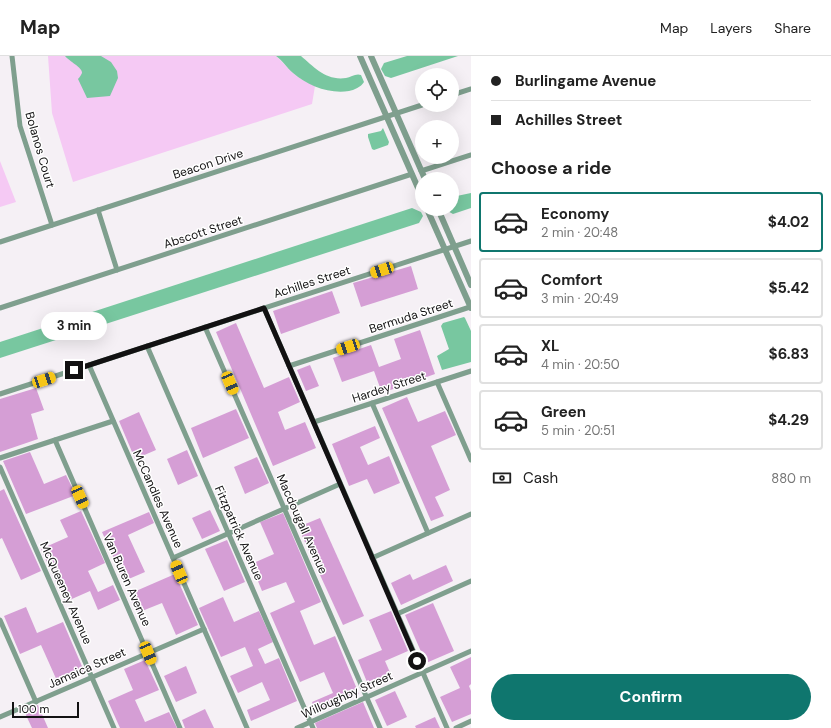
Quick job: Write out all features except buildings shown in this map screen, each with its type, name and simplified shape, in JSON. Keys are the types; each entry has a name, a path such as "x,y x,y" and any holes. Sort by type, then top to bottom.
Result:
{"street":[{"name":"Bolanos Court","path":"12,56 20,126 52,225"},
{"path":"360,56 415,181"},
{"path":"371,56 421,171 471,155"},
{"path":"459,93 471,89"},
{"name":"Beacon Drive","path":"0,242 415,107"},
{"name":"Abscott Street","path":"0,308 412,174"},
{"path":"98,210 117,270"},
{"path":"430,216 471,307"},
{"path":"441,216 471,285"},
{"name":"Achilles Street","path":"0,394 471,241"},
{"name":"Bermuda Street","path":"289,366 471,307"},
{"path":"264,308 447,728"},
{"name":"Macdougall Avenue","path":"205,327 380,728"},
{"name":"Fitzpatrick Avenue","path":"147,346 313,728"},
{"name":"McCandles Avenue","path":"89,365 247,728"},
{"name":"Hardey Street","path":"314,422 471,371"},
{"path":"436,382 471,460"},
{"path":"372,403 428,533"},
{"path":"0,458 113,421"},
{"name":"Van Buren Avenue","path":"55,440 180,728"},
{"name":"McQueeney Avenue","path":"0,467 114,728"},
{"path":"173,558 340,484"},
{"path":"372,558 471,514"},
{"path":"397,614 471,581"},
{"path":"0,620 36,702"},
{"name":"Jamaica Street","path":"0,717 204,628"},
{"name":"Willoughby Street","path":"297,728 471,651"},
{"path":"456,728 471,721"}],"shaded area":[{"path":"48,56 276,56 294,74 315,86 312,104 73,182 52,113"},
{"path":"65,56 101,56 111,62 117,71 118,78 110,96 87,98 78,79 82,71"},
{"path":"276,56 301,56 316,69 326,75 346,78 361,75 364,82 357,88 349,91 341,92 319,88 299,78"},
{"path":"407,56 458,56 421,68 415,68 415,70 391,78 385,76 381,69 384,63"},
{"path":"383,128 389,142 388,145 374,150 372,149 368,134 381,131"},
{"path":"0,161 16,202 0,207"},
{"path":"471,193 471,208 459,212 459,196"},
{"path":"412,208 415,209 415,216 423,216 419,223 0,358 0,342"},
{"path":"411,266 418,289 361,307 353,283"},
{"path":"332,291 340,313 281,334 273,311"},
{"path":"464,317 471,331 471,362 442,370 437,356 449,349 441,326 443,323"},
{"path":"236,323 264,388 289,377 300,402 278,412 285,430 305,422 316,448 273,466 216,332"},
{"path":"420,330 435,374 382,393 374,371 342,382 333,358 371,345 379,367 401,359 394,339"},
{"path":"310,365 319,386 306,391 297,370"},
{"path":"36,388 44,410 31,414 38,439 0,452 0,399"},
{"path":"407,397 418,422 445,411 456,435 431,446 450,490 435,497 444,516 431,521 382,408"},
{"path":"236,409 249,438 203,458 191,428"},
{"path":"139,412 156,450 135,459 119,421"},
{"path":"375,426 380,438 360,447 368,465 389,456 400,483 374,494 367,479 349,486 332,444"},
{"path":"187,450 198,476 178,485 167,459"},
{"path":"30,452 44,484 66,475 76,495 26,514 3,461"},
{"path":"257,457 269,483 245,494 234,467"},
{"path":"4,489 41,571 21,580 2,538 0,539 0,491"},
{"path":"210,510 220,531 202,539 192,518"},
{"path":"81,511 105,563 88,571 98,592 113,585 120,600 98,610 90,591 65,602 41,549 68,537 60,520"},
{"path":"149,512 154,523 128,535 145,572 124,581 102,532"},
{"path":"283,513 321,602 300,611 314,645 335,636 359,694 316,712 312,702 333,693 324,672 300,682 270,613 295,602 286,582 262,591 251,564 274,554 260,522"},
{"path":"320,518 364,616 343,625 298,527"},
{"path":"227,540 245,582 224,591 205,549"},
{"path":"446,565 453,581 401,605 391,583 410,574 413,580"},
{"path":"175,574 198,625 176,635 162,603 137,613 129,594"},
{"path":"223,597 234,622 259,611 273,642 258,649 265,664 279,658 297,701 251,721 247,710 270,700 262,682 238,693 230,676 253,666 245,647 221,657 199,608"},
{"path":"433,603 454,651 426,663 405,615"},
{"path":"26,607 37,633 63,622 84,671 58,683 41,645 20,654 4,616"},
{"path":"391,611 408,651 385,661 392,677 369,687 358,660 382,650 369,620"},
{"path":"471,657 471,684 469,686 471,691 471,714 452,722 440,697 460,688 450,667"},
{"path":"145,660 159,690 135,700 145,722 169,712 177,728 120,728 108,701 133,690 124,669"},
{"path":"186,666 197,693 176,702 164,676"},
{"path":"395,691 407,717 387,726 375,700"},
{"path":"363,702 374,728 317,728 315,723"},
{"path":"38,705 48,728 32,728 24,711"},
{"path":"205,709 214,728 185,728 182,720"},
{"path":"435,717 440,728 416,728 415,726"}],"route":[{"path":"74,370 264,308 417,661"}]}
